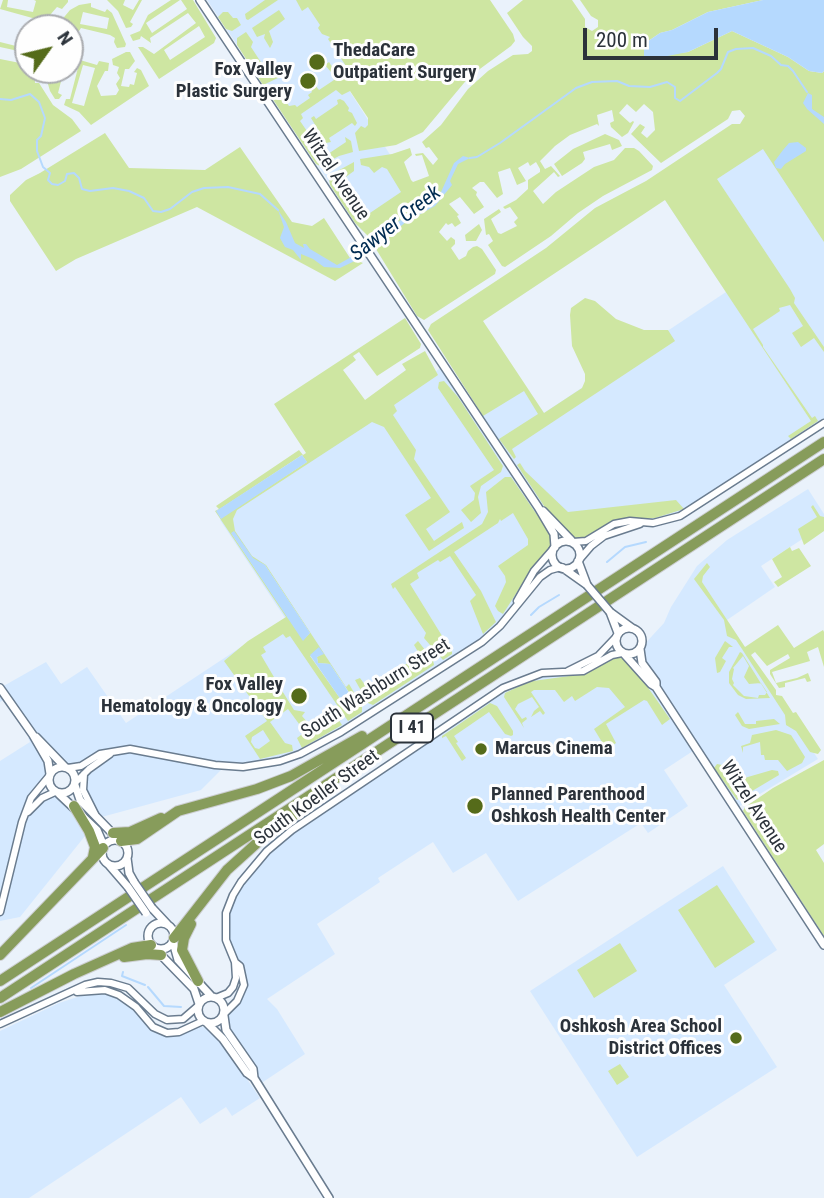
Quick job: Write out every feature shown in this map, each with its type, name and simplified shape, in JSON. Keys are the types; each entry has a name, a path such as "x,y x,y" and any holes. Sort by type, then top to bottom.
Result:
{"highway":[{"name":"I 41","path":"0,981 824,442"},
{"name":"I 41","path":"0,998 824,459"},
{"path":"118,838 137,839 178,811 265,786 290,776 374,730 382,730"},
{"path":"173,940 227,870 288,818 349,776 369,757"},
{"path":"74,806 95,847 93,857"},
{"path":"0,955 103,847"},
{"path":"198,981 183,955 182,944 206,895"},
{"path":"0,1012 44,987 110,959 156,949"}],"main road":[{"name":"Witzel Avenue","path":"200,0 538,507 554,534 555,547"},
{"name":"Witzel Avenue","path":"538,507 572,541"},
{"path":"587,585 579,561 579,551 572,541 561,542 555,547 554,560 561,568 587,585 610,612 642,637 640,649 634,654 623,654 617,648 617,634 610,612"},
{"path":"561,568 569,568 579,561"},
{"path":"617,634 632,628"},
{"name":"Witzel Avenue","path":"640,649 642,663 656,682 656,687"},
{"name":"Witzel Avenue","path":"623,654 656,687 824,945"},
{"path":"0,688 33,735 48,762 49,785 97,830 103,847 103,857 108,864 131,884 149,911 173,930 176,956 223,1004 226,1030 253,1069 254,1077 329,1198"},
{"path":"33,735 74,775 79,800 128,850 131,884"},
{"path":"50,774 57,768 67,768"},
{"path":"57,793 68,793 75,784"},
{"path":"103,847 118,838"},
{"path":"108,864 119,866 127,858"},
{"path":"149,911 148,938 194,989 199,1014 223,1039 247,1073 254,1077"},
{"path":"149,931 157,924 167,925"},
{"path":"156,949 163,949 173,940"},
{"path":"199,1005 205,998 214,997"},
{"path":"205,1022 216,1023 224,1015"}],"street":[{"path":"579,561 604,536 680,516 824,423"},
{"path":"572,541 586,541 614,524 630,521 642,524"},
{"name":"South Washburn Street","path":"516,605 529,579 555,547"},
{"name":"South Washburn Street","path":"67,768 81,766 100,754 139,750 215,765 243,767 291,758 322,743 481,642 500,626 546,572 561,568"},
{"name":"South Koeller Street","path":"567,671 598,656 617,634"},
{"name":"South Koeller Street","path":"224,1015 237,1002 244,985 240,966 235,962 225,934 229,904 241,882 273,846 503,688 532,676 583,671 612,655 623,654"},
{"path":"75,784 112,752"},
{"path":"0,912 31,798 50,774"},
{"path":"84,774 84,793 97,818"},
{"path":"26,814 42,798 57,793"},
{"path":"214,997 228,993 233,987 236,978 235,962"},
{"path":"0,1024 91,983 111,983 132,991 155,1014 170,1020 183,1019 199,1005"},
{"path":"72,993 98,990 119,995 136,1007 153,1027 167,1033 205,1022"}],"shaded area":[{"path":"207,0 308,0 354,71 342,79 415,194 362,231"},
{"path":"804,113 824,145 824,423 673,519 623,522 586,541 571,541 546,514 555,547 540,563 516,605 500,626 347,728 280,761 225,766 201,790 98,818 84,793 84,774 110,754 68,768 46,745 50,774 39,787 27,812 55,792 89,831 20,917 0,921 0,761 30,742 28,738 32,735 6,698 0,702 0,688 46,662 61,684 87,667 126,723 285,618 221,519 303,456 444,366 478,417 525,386 544,413 726,292 665,200"},
{"path":"808,489 824,514 824,525 761,566 775,587 727,620 818,759 735,809 696,749 664,770 688,806 648,833 641,823 518,901 486,853 453,873 433,842 378,878 380,882 317,924 335,954 267,999 277,1009 305,1054 263,1082 254,1078 230,1035 225,1013 244,985 228,948 229,904 267,851 503,688 532,675 578,672 624,654 651,684 640,649 664,623 697,566 727,540"},
{"path":"723,866 777,950 724,985 777,1067 637,1157 530,991"},
{"path":"87,994 107,994 122,1000 149,1028 159,1034 177,1036 194,1027 204,1027 220,1040 260,1098 232,1116 226,1107 200,1124 181,1097 29,1198 0,1198 0,1031 59,1003"}],"green space":[{"path":"3,0 8,0 7,7 33,12 34,0 68,0 62,9 57,7 51,14 18,14 0,9"},
{"path":"107,0 125,0 123,5 133,10 139,0 142,0 130,22 133,24 131,27 126,28 118,11"},
{"path":"171,0 180,0 146,23 152,33 187,9 181,0 193,0 216,38 214,43 159,79 138,47 154,54 196,23 188,13 150,38 151,43 141,36 133,41 130,35 140,31 148,15","holes":["199,26 205,37 170,60 164,50"]},
{"path":"265,0 278,0 246,19 245,14"},
{"path":"296,0 490,0 515,41 469,77 423,132 396,145 359,151 355,133 361,126 365,128 368,125 368,118 350,91 342,95 336,90 301,114 303,118 300,121 309,134 313,133 313,140 321,152 328,154 346,142 345,137 351,141 353,152 320,166 316,164 268,92 280,84 277,88 289,106 297,107 310,98 308,95 312,92 307,84 311,87 314,84 319,90 334,80 325,65 329,62 338,76 348,69 328,39 330,37 322,34 318,28 320,25 308,7 302,11"},
{"path":"523,0 572,0 585,19 585,27 592,31 598,27 598,20 591,16 580,0 763,0 708,12 660,33 644,44 644,56 688,52 732,31 788,57 809,71 824,71 824,242 763,149 717,179 790,289 795,298 794,303 824,347 824,352 814,338 801,347 792,333 803,326 790,305 779,308 780,311 753,329 812,418 815,416 818,421 791,439 788,436 811,421 665,200 483,321 544,413 582,388 585,381 585,374 572,346 570,315 571,308 585,298 595,301 616,319 644,330 668,330 675,341 512,449 516,457 514,459 499,439 538,414 524,391 483,416 428,330 431,324 546,248 595,208 646,181 732,124 740,124 745,116 740,110 732,111 728,119 661,163 631,134 640,124 645,127 641,133 647,138 655,130 653,112 644,104 636,112 627,104 619,113 630,123 634,122 628,133 622,137 611,127 610,123 614,121 612,110 597,115 599,126 597,124 570,135 540,161 545,169 551,166 560,176 554,172 533,191 543,204 594,167 614,160 625,148 639,151 653,166 652,170 603,196 505,267 488,245 493,241 489,234 486,235 484,219 499,209 501,212 491,219 498,233 517,226 514,222 518,218 510,207 503,207 528,189 528,180 540,172 540,169 536,162 530,166 528,162 518,168 526,181 517,185 510,168 498,172 503,194 497,198 484,182 480,182 472,188 484,207 474,214 460,197 449,204 459,215 457,216 461,223 455,227 452,223 446,223 439,232 447,241 451,237 455,240 451,248 459,260 473,247 482,249 496,270 495,274 424,320 417,316 368,236 355,223 330,185 332,174 354,162 354,171 343,179 367,215 401,192 387,169 382,167 374,173 369,167 361,165 360,159 410,148 412,155 404,162 411,180 413,182 429,176 422,155 415,154 423,153 433,165 438,159 422,142 441,125 468,89 488,71 513,55 528,54 532,51 532,46 507,13"},
{"path":"91,3 91,7 105,12 107,9 112,13 125,47 117,48 115,38 110,35 84,29 84,25 107,29 109,18 83,12 67,14 70,10"},
{"path":"279,10 285,19 269,31 273,42 270,48 264,38 265,34 257,37 252,28"},
{"path":"223,12 237,18 241,25 232,31 226,29 218,17"},
{"path":"246,32 253,42 251,47 268,73 281,66 281,70 275,74 278,78 263,85 237,45 237,38"},
{"path":"0,42 14,46 14,50 0,47"},
{"path":"130,52 135,61 129,69 125,69 121,86 134,85 137,73 134,72 137,68 141,70 149,86 91,125 79,112 64,105 66,99 70,99 74,84 78,84 72,103 84,106 95,68 84,65 84,61 97,65 99,61 109,63 108,71 105,71 97,86 101,96 116,95 119,90 116,84 120,78 117,73 119,67 113,65 112,59"},
{"path":"0,59 14,62 14,84 40,84 53,105 72,119 81,131 21,169 0,177"},
{"path":"48,84 60,84 58,93 62,95 55,99"},
{"path":"340,99 349,108 348,111 357,123 355,126 352,123 329,138 331,142 326,143 311,118 314,116 316,119 338,104 337,100"},
{"path":"105,133 129,168 205,170 240,147 292,222 312,226 324,218 350,258 363,263 335,281 197,207 76,259 56,271 10,201 10,195 26,180"},
{"path":"605,134 619,140 622,146 612,150 610,144 583,152 585,159 582,163 562,176 554,164 573,149"},
{"path":"479,224 482,230 476,241 466,241 465,235"},
{"path":"405,318 421,344 420,348 377,376 359,352 353,356 356,360 343,370 365,400 406,370 402,364 425,351 438,375 394,405 397,411 393,415 416,450 414,459 450,512 426,529 434,541 462,522 464,528 429,551 405,515 431,498 384,427 372,422 237,510 233,519 235,531 252,556 266,565 346,687 349,684 362,706 362,712 348,721 290,636 286,638 283,634 263,647 266,652 261,655 294,710 305,712 302,716 308,723 331,708 342,725 302,748 297,738 305,732 288,709 270,722 285,743 292,745 293,751 260,759 245,736 267,721 224,661 248,641 286,617 215,511 219,509 216,506 299,450 303,455 306,453 274,404","holes":["302,455 307,462 221,518 217,511","231,533 254,560 265,565 310,633 303,640","323,653 317,657 318,663 330,664 353,698 344,704 310,656","263,730 270,741 259,749 251,742 252,737"]},
{"path":"444,381 458,397 503,466 501,472 481,486 478,497 481,513 471,522 461,510 474,500 475,493 470,486 494,470 438,388 439,382"},
{"path":"520,463 568,512 676,500 684,509 655,518 614,521 585,538 575,539 562,529 544,506 517,465"},
{"path":"505,477 511,477 546,528 551,537 550,547 531,570 503,614 495,606 506,582 498,566 528,545 528,539 513,513 501,521 500,519 454,552 481,591 496,622 483,634 470,601 476,595 450,556 417,573 419,578 410,584 452,652 443,660 424,638 426,633 391,584 482,524 488,512 486,492"},
{"path":"813,505 820,516 824,517 824,531 804,545 798,529 817,517 811,507"},
{"path":"790,547 792,551 799,548 811,566 778,587 774,582 782,577 772,559"},
{"path":"707,563 710,567 702,582 745,647 778,625 794,648 823,630 824,667 818,647 807,652 810,661 772,672 776,683 808,673 811,681 807,682 805,678 785,683 785,687 779,688 770,674 770,670 790,658 788,654 767,666 755,652 751,655 776,690 776,695 782,696 793,713 796,712 821,750 818,754 810,752 796,731 786,725 785,715 742,649 736,640 727,636 724,620 694,579"},
{"path":"418,641 434,665 373,705 368,703 355,680 360,678 368,689 420,655 414,645"},
{"path":"725,641 733,647 729,647 722,658 726,661 717,673 715,658"},
{"path":"740,652 742,653 761,683 749,684 744,677 749,666 743,656 733,668 733,685 744,696 758,698 759,695 767,693 770,698 746,699 738,695 729,683 729,672"},
{"path":"617,657 624,659 635,669 670,719 662,725 644,700 606,724 616,743 610,747 605,747 594,729 625,707 609,688 597,687 575,701 572,696 564,702 555,690 534,690 531,692 545,713 543,715 540,711 531,717 539,707 532,697 518,704 515,709 522,719 527,719 522,723 524,728 504,697 505,693 533,681 584,674"},
{"path":"490,703 497,706 513,735 505,734 489,712 454,736 466,758 462,761 446,736 442,736"},
{"path":"738,712 745,724 774,719 780,724 749,729 742,726 735,715"},
{"path":"776,730 791,735 805,757 802,763 787,771 778,760 765,760 764,755 761,755 760,742 743,747 743,753 741,746 750,743 752,735"},
{"path":"824,760 824,844 816,850 824,863 824,936 743,811 773,788"},
{"path":"717,764 722,765 734,781 772,770 778,771 779,775 737,800 714,768"},
{"path":"717,885 755,942 715,968 678,910"},
{"path":"620,943 637,971 594,998 577,970"},
{"path":"620,1064 629,1077 617,1085 608,1071"}],"water":[{"path":"763,0 824,0 822,73 809,71 788,57 732,31 688,52 652,59 644,56 644,44 660,33 708,12"},
{"path":"808,93 812,95 812,109 824,117 824,124 803,103"},
{"path":"798,142 806,151 781,169 776,168 774,162 783,150 789,143"},
{"path":"463,156 470,158 458,164 450,181 452,185 435,206 406,222 361,258 340,268 324,267 301,254 301,260 293,250 285,247 280,238 284,227 278,210 295,243 304,248 303,244 306,244 337,265 441,192 454,163"},
{"path":"302,455 307,462 221,519 216,511"},
{"path":"234,531 253,558 265,565 310,633 303,641 231,533"},
{"path":"319,647 324,654 317,657 318,663 330,664 353,699 344,704 310,655"}],"waterway":[{"name":"Sawyer Creek","path":"470,158 477,157 500,143 576,88 592,82 617,81 629,86 650,87 667,82 675,87 675,98 680,101 717,73 728,52 736,49 753,48 771,56 781,65 788,66 807,92"},
{"name":"Sawyer Creek","path":"0,99 11,100 30,94 39,102 45,118 41,136 37,140 37,151 43,167 50,173 48,180 52,184 58,185 65,181 67,174 74,173 79,178 82,189 90,191 113,188 129,191 144,198 153,211 161,212 170,209 192,192 204,188 228,187 260,194 278,210"},
{"path":"607,562 625,547 646,542"},
{"path":"531,615 559,595"},
{"path":"31,988 126,925"},
{"path":"123,972 122,976 145,985"},
{"path":"148,987 164,1006 181,1007"}],"place":[{"name":"ThedaCare Outpatient Surgery","path":"317,62"},
{"name":"Fox Valley Plastic Surgery","path":"308,81"},
{"name":"Fox Valley Hematology & Oncology","path":"299,696"},
{"name":"Marcus Cinema","path":"481,749"},
{"name":"Planned Parenthood Oshkosh Health Center","path":"475,806"},
{"name":"Oshkosh Area School District Offices","path":"736,1038"}]}
